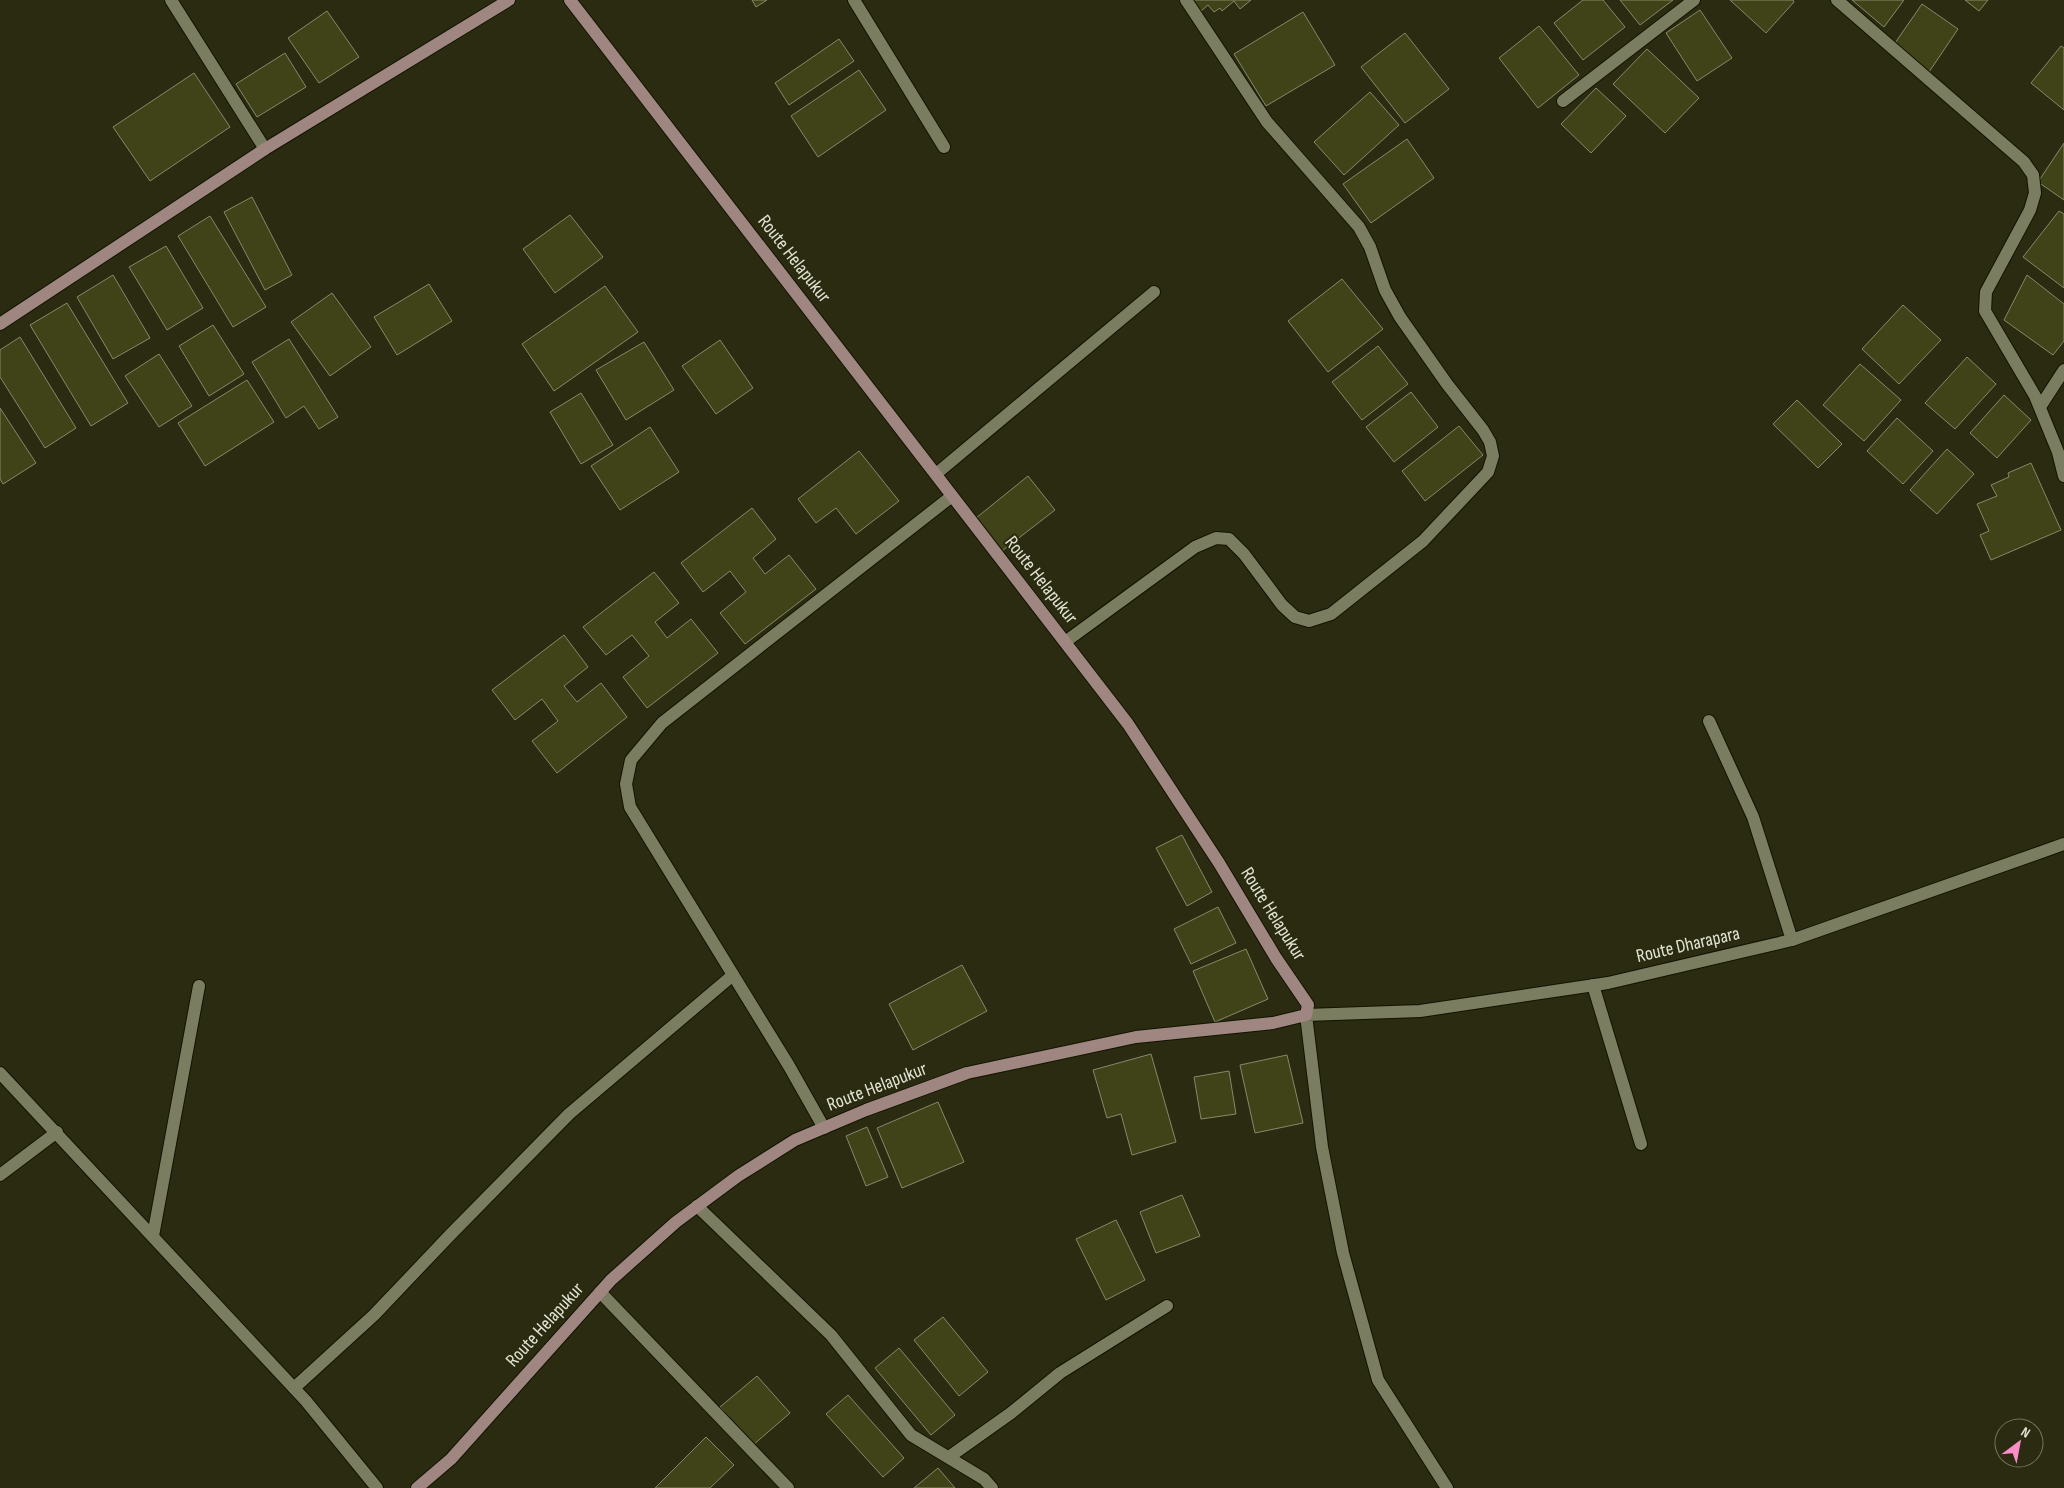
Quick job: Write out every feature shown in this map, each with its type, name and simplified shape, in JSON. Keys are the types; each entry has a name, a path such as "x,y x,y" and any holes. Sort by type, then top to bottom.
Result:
{"street":[{"path":"171,0 265,149"},
{"path":"0,324 265,149 509,0"},
{"name":"Route Helapukur","path":"417,1488 451,1459 600,1292 696,1206 738,1176 787,1145 866,1110 967,1073 1136,1036 1273,1024 1306,1015 1308,1005 1276,958 1219,863 1128,724 570,0"},
{"path":"854,0 944,147"},
{"path":"1065,642 1194,547 1216,538 1229,540 1244,554 1282,605 1295,617 1309,622 1331,614 1423,541 1488,472 1493,456 1490,442 1483,430 1447,384 1400,317 1385,290 1370,247 1358,227 1267,122 1186,0"},
{"path":"1562,101 1694,0"},
{"path":"1837,0 2024,162 2033,175 2036,193 2030,210 1986,292 1985,311 2035,396 2058,452 2064,476"},
{"path":"936,474 1154,292"},
{"path":"2040,407 2064,370"},
{"path":"824,1128 789,1066 630,807 626,784 631,760 662,723 952,496"},
{"path":"1709,721 1753,817 1792,940"},
{"name":"Route Dharapara","path":"1306,1015 1420,1011 1593,985 1792,940 2064,844"},
{"path":"294,1388 374,1315 458,1226 569,1114 733,975"},
{"path":"1593,985 1641,1144"},
{"path":"153,1236 199,986"},
{"path":"1306,1015 1324,1157 1343,1253 1378,1380 1447,1488"},
{"path":"0,1073 294,1388 377,1488"},
{"path":"0,1175 57,1132"},
{"path":"696,1206 831,1335 911,1435 948,1456 984,1480 992,1488"},
{"path":"600,1292 788,1488"},
{"path":"948,1456 1011,1413 1060,1373 1167,1306"}],"building":[{"path":"752,0 767,0 756,7"},
{"path":"1193,0 1251,0 1240,9 1234,1 1222,11 1220,8 1214,12 1208,5 1201,11"},
{"path":"1583,0 1603,0 1625,27 1583,60 1554,23"},
{"path":"1620,0 1673,0 1640,25"},
{"path":"1730,0 1793,0 1794,2 1766,33"},
{"path":"1852,0 1904,0 1884,27"},
{"path":"1965,0 1988,0 1979,11"},
{"path":"1922,4 1958,29 1929,72 1895,43"},
{"path":"1700,10 1732,58 1697,81 1666,33"},
{"path":"327,11 359,57 319,83 288,38"},
{"path":"1303,12 1335,65 1266,106 1234,54"},
{"path":"1539,26 1579,75 1538,108 1499,58"},
{"path":"1405,33 1449,89 1405,123 1361,67"},
{"path":"839,39 854,61 789,105 775,83"},
{"path":"2061,46 2064,48 2064,110 2031,83"},
{"path":"1647,49 1699,98 1665,133 1613,84"},
{"path":"285,53 306,87 257,117 236,84"},
{"path":"859,70 886,110 818,157 791,116"},
{"path":"194,73 230,127 150,181 113,127"},
{"path":"1596,88 1626,116 1591,153 1561,124"},
{"path":"1370,92 1399,125 1344,175 1314,142"},
{"path":"1407,139 1434,178 1371,223 1343,184"},
{"path":"2064,143 2064,200 2038,182"},
{"path":"252,197 292,275 265,290 224,212"},
{"path":"2059,211 2064,214 2064,288 2023,257"},
{"path":"570,215 603,257 555,293 523,249"},
{"path":"210,216 266,307 233,327 178,236"},
{"path":"166,246 203,308 167,330 129,267"},
{"path":"113,275 150,338 113,359 77,297"},
{"path":"2027,275 2064,304 2064,341 2053,355 2004,320"},
{"path":"1342,279 1383,329 1328,372 1288,321"},
{"path":"429,284 452,321 397,355 374,317"},
{"path":"605,286 638,332 554,391 522,344"},
{"path":"332,293 371,347 330,376 291,322"},
{"path":"67,303 128,403 91,426 30,325"},
{"path":"1903,305 1941,340 1899,384 1862,349"},
{"path":"213,325 244,374 209,396 179,346"},
{"path":"20,337 76,428 45,448 0,377 0,350"},
{"path":"289,339 338,417 319,429 304,406 286,418 252,362"},
{"path":"720,340 753,388 716,414 682,366"},
{"path":"644,342 674,390 626,420 596,370"},
{"path":"1378,346 1408,384 1362,420 1332,382"},
{"path":"159,354 192,406 159,427 125,376"},
{"path":"1967,357 1996,384 1955,429 1925,403"},
{"path":"1860,364 1901,400 1864,441 1823,405"},
{"path":"247,380 274,422 205,466 178,423"},
{"path":"1411,392 1438,427 1394,462 1366,427"},
{"path":"581,393 613,445 581,464 550,412"},
{"path":"2004,395 2031,420 1997,458 1970,433"},
{"path":"1797,400 1842,444 1818,468 1773,424"},
{"path":"0,408 36,463 3,484 0,479"},
{"path":"1897,418 1933,451 1903,484 1867,451"},
{"path":"1459,426 1483,455 1425,501 1402,471"},
{"path":"650,427 679,472 620,510 591,466"},
{"path":"1947,449 1974,474 1937,514 1910,490"},
{"path":"859,451 899,501 856,534 836,508 816,523 798,499"},
{"path":"2031,463 2061,530 1991,560 1980,535 1989,531 1977,504 1997,496 1991,485 2009,477 2008,473"},
{"path":"1028,476 1055,510 1002,551 976,518"},
{"path":"752,508 776,539 753,558 765,574 789,555 816,589 745,644 720,613 746,592 730,571 703,592 681,563"},
{"path":"654,572 679,603 655,622 667,638 691,619 718,653 647,708 623,677 649,656 632,635 606,655 583,627"},
{"path":"564,635 588,667 564,686 577,702 601,683 627,717 557,773 532,741 558,721 542,699 515,720 492,690"},
{"path":"1182,835 1212,892 1187,906 1156,848"},
{"path":"1218,907 1236,943 1191,964 1174,929"},
{"path":"1246,949 1268,999 1215,1022 1193,971"},
{"path":"962,965 987,1011 913,1050 889,1004"},
{"path":"1151,1054 1176,1142 1132,1155 1121,1114 1107,1118 1093,1070"},
{"path":"1287,1055 1303,1123 1255,1133 1240,1065"},
{"path":"1229,1071 1236,1114 1201,1119 1194,1077"},
{"path":"938,1102 964,1162 902,1188 877,1128"},
{"path":"867,1127 888,1177 866,1186 846,1136"},
{"path":"1182,1195 1200,1236 1156,1253 1140,1212"},
{"path":"1116,1220 1145,1280 1106,1300 1076,1239"},
{"path":"943,1317 988,1372 959,1396 914,1340"},
{"path":"899,1348 955,1415 931,1435 875,1368"},
{"path":"757,1376 790,1413 753,1445 720,1407"},
{"path":"848,1395 904,1458 883,1477 826,1414"},
{"path":"706,1437 734,1465 710,1488 655,1488"},
{"path":"938,1468 955,1488 914,1488"}]}
